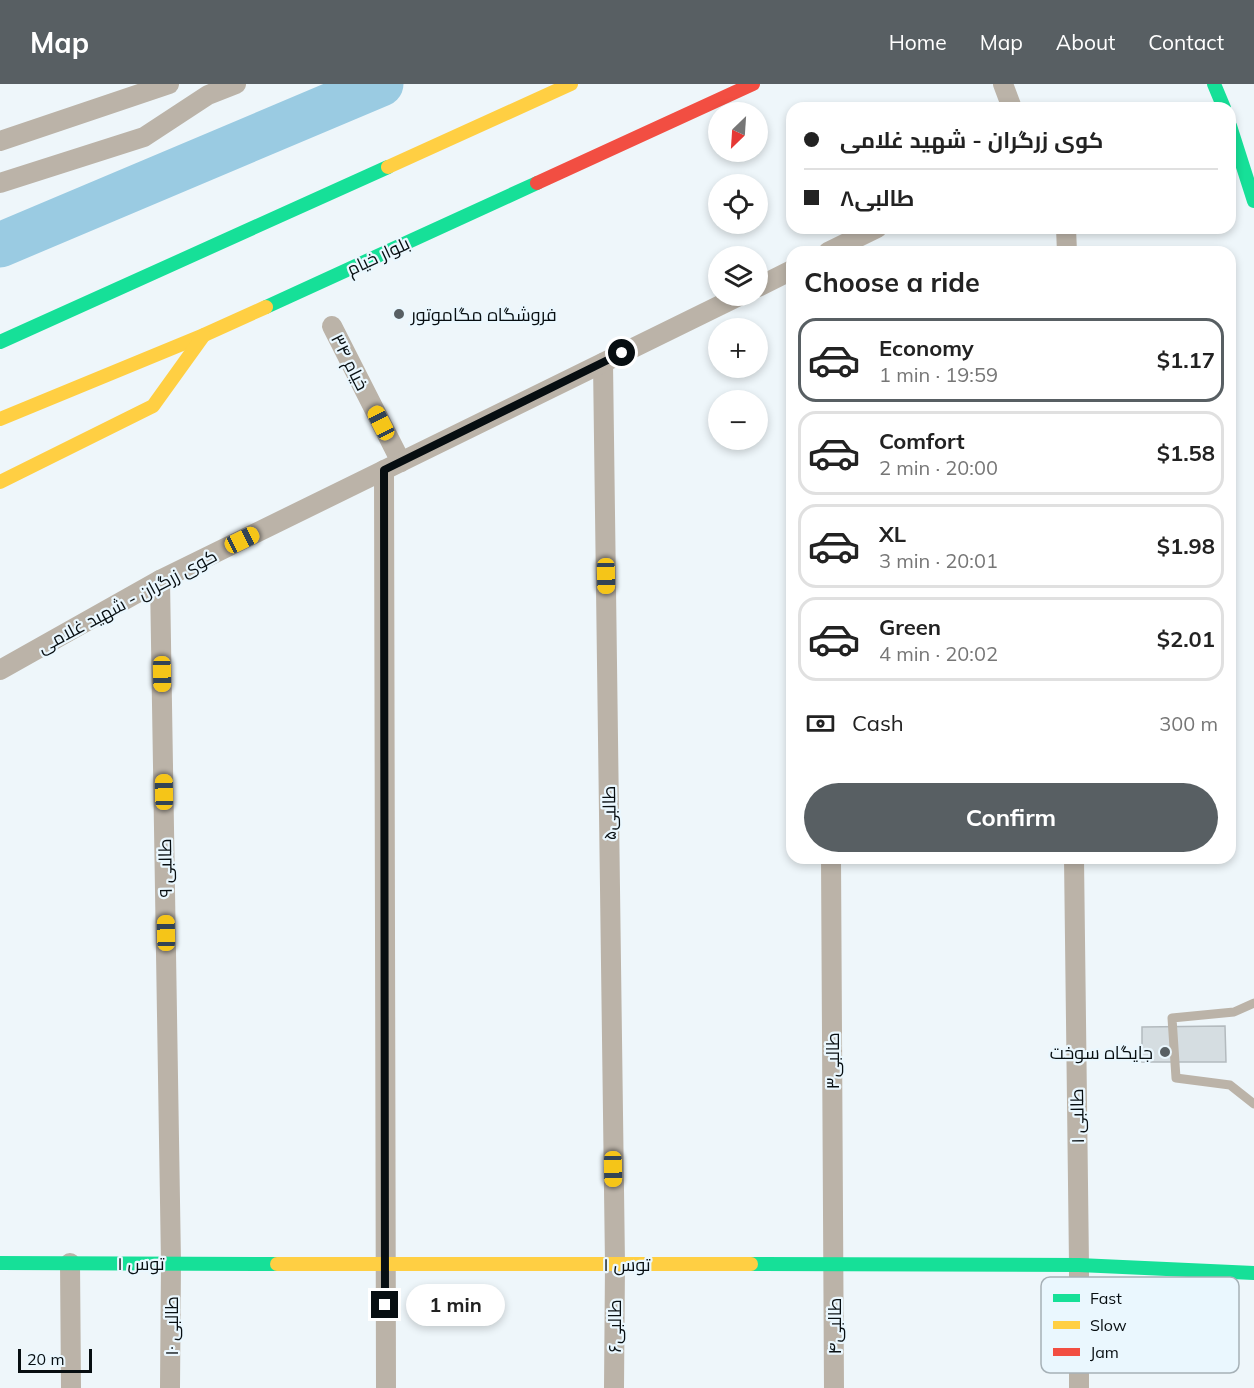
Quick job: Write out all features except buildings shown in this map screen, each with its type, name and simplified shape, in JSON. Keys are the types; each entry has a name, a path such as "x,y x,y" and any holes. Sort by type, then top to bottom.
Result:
{"main road":[{"path":"0,342 571,84"},
{"name":"بلوار خیام","path":"0,419 204,335 753,84"},
{"path":"1214,84 1222,102"},
{"path":"1236,145 1254,201"},
{"path":"0,482 153,406 204,335"},
{"name":"توس ۱","path":"0,1263 1079,1265 1254,1272"}],"street":[{"path":"0,141 136,88 169,84"},
{"path":"0,183 144,137 208,95 236,84"},
{"path":"1003,84 1010,102"},
{"path":"840,246 865,234"},
{"path":"768,282 786,273"},
{"name":"کوی زرگران - شهید غلامی","path":"0,670 160,580 719,306"},
{"name":"خیام ۳۴","path":"332,326 393,466"},
{"name":"طالبی۵","path":"603,363 615,1264"},
{"path":"386,1388 385,1264 393,466"},
{"name":"طالبی ۹","path":"160,580 171,1263"},
{"name":"طالبی۳","path":"831,864 833,1265"},
{"name":"طالبی ۱","path":"1074,864 1079,1277"},
{"path":"70,1263 71,1388"},
{"name":"طالبی ۱۰","path":"170,1388 171,1263"},
{"name":"طالبی۶","path":"614,1388 615,1264"},
{"name":"طالبی۴","path":"833,1265 834,1388"}],"lane":[{"path":"1254,1003 1234,1012 1172,1018 1176,1078 1230,1085 1254,1104"}],"waterway":[{"path":"0,245 381,84"}],"traffic: fast":[{"path":"1214,84 1222,102"},
{"path":"1236,145 1254,201"},
{"path":"0,342 388,167"},
{"path":"266,307 537,183"},
{"path":"0,1263 277,1264"},
{"path":"751,1264 1079,1265 1254,1273"}],"traffic: slow":[{"path":"388,167 571,84"},
{"path":"0,419 266,307"},
{"path":"0,482 153,406 204,335"},
{"path":"277,1264 751,1264"}],"traffic: jam":[{"path":"537,183 753,84"}],"place":[{"name":"فروشگاه مگاموتور","path":"399,314"},
{"name":"جایگاه سوخت","path":"1165,1052"}],"route":[{"path":"385,1305 384,470 622,353"}]}
